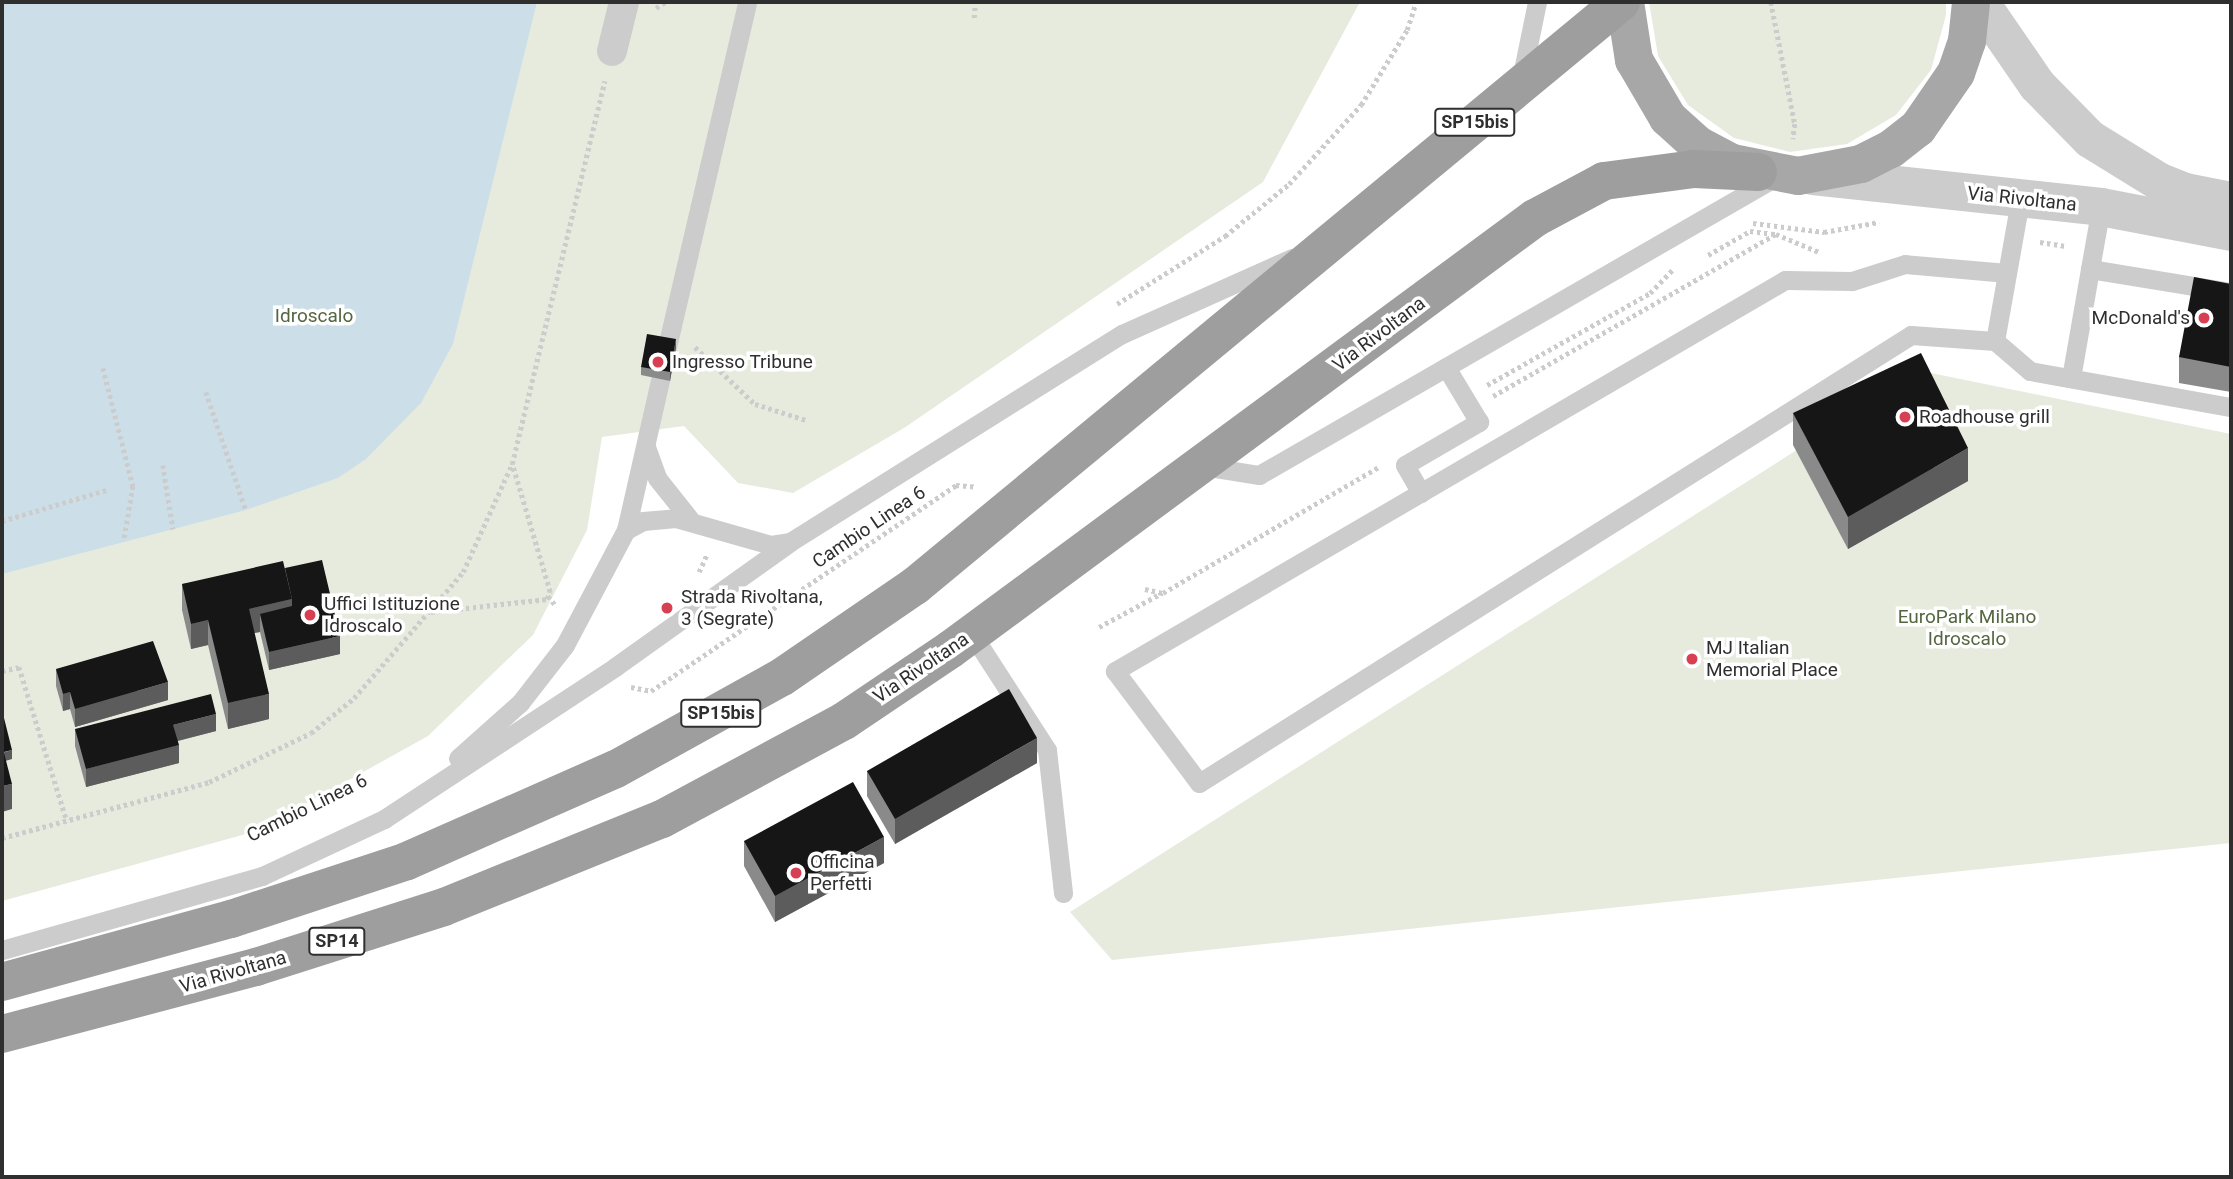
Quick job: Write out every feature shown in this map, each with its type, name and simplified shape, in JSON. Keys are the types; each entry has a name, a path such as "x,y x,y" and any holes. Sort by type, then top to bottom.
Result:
{"highway":[{"name":"Via Rivoltana","path":"2,982 355,881 616,769 740,702 915,586 1328,242 1623,2"},
{"name":"Via Rivoltana","path":"2,1034 256,967 444,907 662,819 844,721 972,634 1203,466 1535,218 1604,181 1694,169 1785,167"},
{"path":"2,1061 388,950 452,928 565,876 662,819"}],"main road":[{"name":"Via Rivoltana","path":"1623,2 1637,68 1668,118 1714,155 1785,167 1876,158 1906,139 1930,115 1949,88 1963,56 1971,2"}],"street":[{"path":"612,51 624,2"},
{"path":"1980,2 2037,85 2090,139 2158,181 2186,192 2231,201"},
{"name":"Via Rivoltana","path":"1785,167 2020,200 2101,208 2231,232"}],"lane":[{"path":"667,347 747,2"},
{"path":"1520,86 1537,2"},
{"path":"1203,466 1259,475 1785,167"},
{"path":"1994,341 2020,200"},
{"path":"2071,378 2101,208"},
{"path":"2,950 262,876 344,840 414,798 615,667 790,542 1122,334 1328,242"},
{"path":"2007,273 1905,264 1852,281 1785,280 1115,671 1199,783 1912,335 1994,341 2030,371 2231,407"},
{"path":"2090,269 2231,292"},
{"path":"1421,493 1405,465 1479,422 1446,367"},
{"path":"414,798 520,703 565,645 626,530 660,380"},
{"path":"646,447 657,478 692,522"},
{"path":"626,530 659,517 692,522 771,545 790,542"},
{"path":"972,634 1046,750 1063,893"}],"path":[{"path":"2,838 209,782 311,733 354,698 463,572 512,464 612,51 628,30 665,2"},
{"path":"974,18 975,2"},
{"path":"1108,310 1225,236 1289,184 1361,105 1407,30 1416,2"},
{"path":"1771,2 1795,124 1785,167"},
{"path":"1708,255 1750,231 1776,234 1819,253"},
{"path":"1471,409 1776,234"},
{"path":"671,324 755,404 806,420"},
{"path":"103,369 133,486 124,541"},
{"path":"206,392 246,510"},
{"path":"430,612 547,599 550,592 512,464"},
{"path":"1099,627 1163,593 1384,464"},
{"path":"163,465 173,529"},
{"name":"Cambio Linea 6","path":"675,675 956,485 978,488"},
{"path":"2,521 106,490"},
{"path":"696,578 718,531"},
{"path":"1145,589 1163,593"},
{"path":"2,671 19,667 67,821"}],"green space":[{"name":"Idroscalo","path":"2,2 1360,2 1263,182 904,428 793,493 738,483 684,426 602,437 587,530 533,635 428,736 257,831 2,901"},
{"path":"1649,2 1946,2 1946,15 1931,70 1896,115 1847,144 1790,152 1734,138 1688,105 1658,56"},
{"name":"EuroPark Milano Idroscalo","path":"1921,371 2231,434 2231,843 1112,960 1070,912"}],"water":[{"name":"Idroscalo","path":"2,2 537,2 453,344 421,403 366,459 338,478 246,510 2,574"}],"building":[{"path":"2194,277 2231,284 2231,367 2179,357"},
{"name":"Ingresso Tribune","path":"647,334 676,339 670,372 641,367"},
{"path":"1921,353 1968,448 1848,517 1793,413"},
{"path":"322,560 340,636 269,652 260,614 292,606 285,568"},
{"path":"283,561 292,599 249,609 269,694 228,703 208,620 191,624 182,584"},
{"path":"153,641 168,682 75,709 70,692 63,694 56,669"},
{"path":"1009,689 1037,738 895,819 867,771"},
{"path":"211,694 216,714 173,725 179,745 86,769 75,729"},
{"path":"2,710 12,750 4,752 2,745"},
{"path":"2,745 12,784 2,786"},
{"path":"853,782 884,837 775,896 744,841"}],"place":[{"name":"McDonald's","path":"2204,318"},
{"name":"Ingresso Tribune","path":"658,362"},
{"name":"Roadhouse grill","path":"1905,417"},
{"name":"Strada Rivoltana, 3 (Segrate)","path":"667,608"},
{"name":"Uffici Istituzione Idroscalo","path":"310,615"},
{"name":"MJ Italian Memorial Place","path":"1692,659"},
{"name":"Officina Perfetti","path":"796,873"}]}
